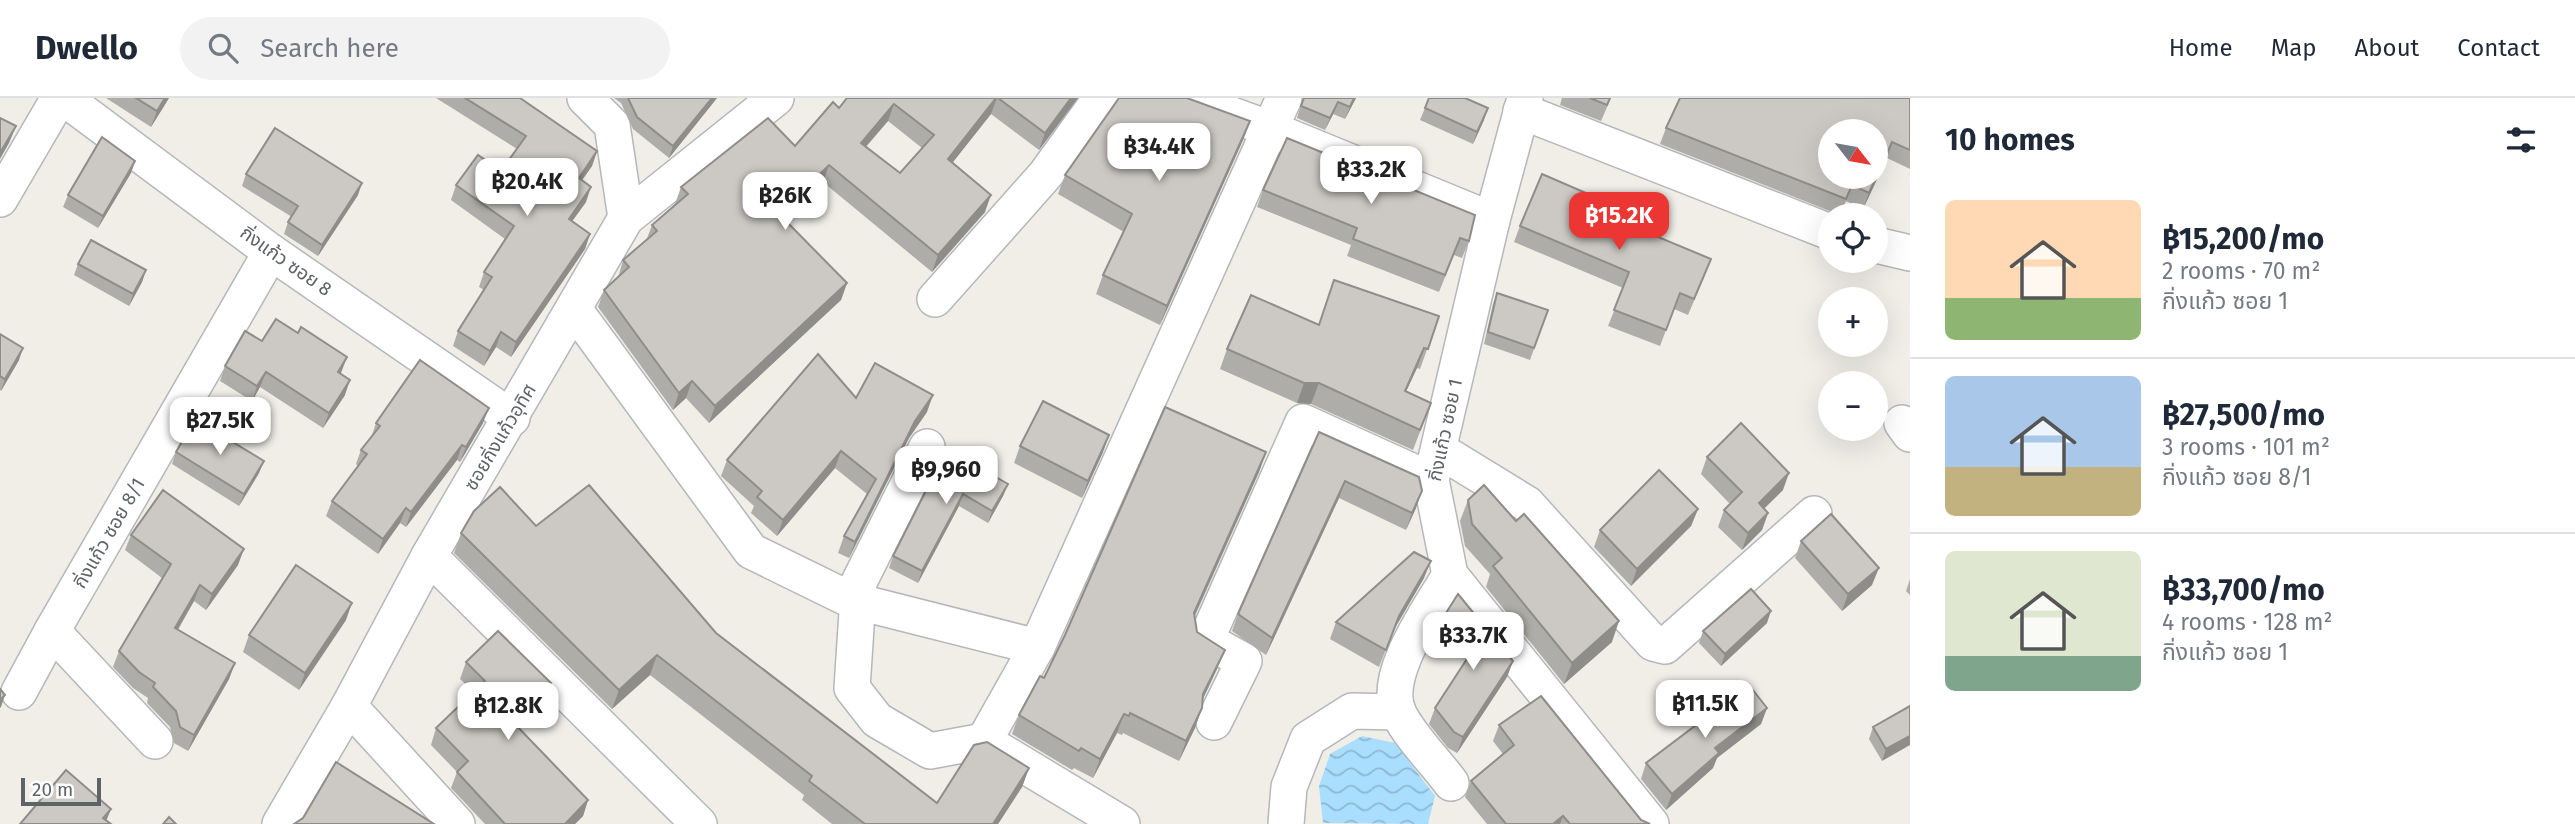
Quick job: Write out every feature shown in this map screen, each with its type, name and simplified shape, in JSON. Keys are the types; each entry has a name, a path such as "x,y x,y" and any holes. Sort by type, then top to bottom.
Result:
{"street":[{"path":"0,199 61,98"},
{"name":"กิ่งแก้ว ซอย 8","path":"61,98 271,252 512,418"},
{"path":"585,98 612,125 626,218"},
{"name":"ซอยกิ่งแก้วอุทิศ","path":"280,824 349,705 429,556 512,418 626,218 776,98"},
{"path":"935,299 1046,174 1101,98"},
{"path":"1186,98 1277,113 1492,220"},
{"path":"1523,104 1818,227"},
{"name":"กิ่งแก้ว ซอย 1","path":"1523,104 1492,220 1435,465 1450,575 1651,824"},
{"path":"985,741 1037,647 1277,113"},
{"path":"1888,248 1910,253"},
{"name":"กิ่งแก้ว ซอย 8/1","path":"19,692 271,252"},
{"path":"574,309 751,551 858,601 1037,647"},
{"path":"1214,722 1244,661 1206,640 1303,422 1435,465 1527,504 1653,643 1665,646 1814,514"},
{"path":"927,447 859,582 852,688 877,720 930,751 985,741 1122,824"},
{"path":"429,556 699,824"},
{"path":"1450,575 1404,656 1395,686 1398,712 1451,783"},
{"path":"52,631 155,741"},
{"path":"349,705 457,824"},
{"path":"1286,824 1289,787 1308,739 1352,711 1398,712"}],"water":[{"path":"1362,736 1395,743 1435,796 1428,824 1323,823 1319,786 1330,754"}],"building":[{"path":"136,98 165,98 157,111"},
{"path":"465,98 520,98 597,151 579,178 591,187 569,219 590,234 516,342 501,332 490,351 458,331 492,277 484,272 514,226 456,185 478,155 501,171 526,136"},
{"path":"628,98 712,98 673,146 637,117"},
{"path":"847,98 996,98 948,159 991,195 938,255 829,165 779,214 847,283 715,406 692,381 679,393 604,290 629,267 623,260 657,231 652,225 688,194 681,187 768,118 795,146 833,102 839,108","holes":["894,104 934,135 900,173 861,143"]},
{"path":"998,98 1071,98 1045,133"},
{"path":"1119,98 1187,98 1250,121 1167,306 1103,275 1132,214 1065,175"},
{"path":"1304,98 1354,98 1350,107 1338,102 1330,118 1301,106"},
{"path":"1429,98 1465,98 1488,108 1477,132 1425,108"},
{"path":"1590,98 1610,98 1607,105"},
{"path":"1680,98 1910,98 1910,150 1892,142 1888,151 1888,119 1818,119 1818,188 1666,128"},
{"path":"0,118 16,126 0,153"},
{"path":"275,128 362,183 322,245 288,222 298,206 246,174"},
{"path":"102,137 135,161 103,216 68,195"},
{"path":"1287,138 1475,215 1469,241 1460,238 1445,275 1353,239 1357,228 1263,190"},
{"path":"1542,174 1586,193 1581,205 1711,259 1694,299 1680,293 1666,330 1614,310 1629,272 1520,226"},
{"path":"1821,189 1850,189 1846,199"},
{"path":"91,240 146,270 133,294 78,264"},
{"path":"1334,280 1439,316 1428,349 1424,348 1405,391 1431,403 1420,430 1319,383 1304,383 1227,349 1251,295 1319,325"},
{"path":"1497,293 1548,310 1534,348 1488,332"},
{"path":"276,319 298,333 301,327 347,357 338,372 350,380 329,413 266,372 257,386 225,366 245,331 262,341"},
{"path":"0,334 23,348 5,379 0,376"},
{"path":"818,354 856,398 875,363 933,395 915,421 855,542 844,536 876,479 841,451 783,520 757,497 762,491 727,460"},
{"path":"420,360 489,408 466,447 462,445 411,512 406,508 383,539 332,501 367,454 361,450 380,426 376,423"},
{"path":"1043,401 1109,435 1088,481 1020,446"},
{"path":"1165,407 1266,452 1194,613 1197,632 1225,650 1203,694 1202,708 1186,741 1130,713 1129,716 1124,714 1100,759 1081,748 1079,751 1019,715 1040,676 1044,678 1065,635"},
{"path":"195,419 264,461 244,494 176,452"},
{"path":"1741,423 1789,473 1759,503 1768,513 1748,533 1724,510 1742,492 1707,457"},
{"path":"1319,432 1419,477 1422,491 1412,513 1345,481 1272,638 1238,614"},
{"path":"947,449 1008,484 992,511 963,494 922,571 893,556"},
{"path":"1659,470 1698,509 1637,569 1600,530"},
{"path":"589,485 716,633 937,803 974,745 987,742 1029,768 993,824 865,824 809,781 812,776 657,655 619,690 461,533 474,511 500,487 536,526"},
{"path":"1484,485 1516,521 1524,514 1619,621 1572,663 1493,566 1502,558 1472,524 1468,500"},
{"path":"163,490 244,549 212,594 200,585 175,628 235,663 194,735 180,727 176,711 153,687 155,683 139,672 119,651 171,564 131,535"},
{"path":"1831,514 1879,568 1848,594 1801,541"},
{"path":"1414,552 1431,561 1399,616 1386,650 1336,622"},
{"path":"296,565 352,603 305,673 249,635"},
{"path":"1751,589 1771,611 1725,654 1703,631"},
{"path":"1458,594 1513,661 1463,737 1454,732 1435,708 1478,642 1446,613"},
{"path":"498,631 551,683 512,721 588,800 565,824 505,824 457,772 468,761 436,728 485,681 466,662"},
{"path":"1749,685 1767,708 1715,748 1719,753 1672,794 1646,763"},
{"path":"1541,696 1641,820 1650,824 1570,824 1563,816 1553,824 1506,824 1471,781 1514,745 1499,725"},
{"path":"1910,706 1910,736 1886,749 1873,727"},
{"path":"336,762 434,824 294,824 303,818"},
{"path":"66,770 111,809 103,818 111,824 20,824"},
{"path":"169,817 176,824 163,824"}]}
